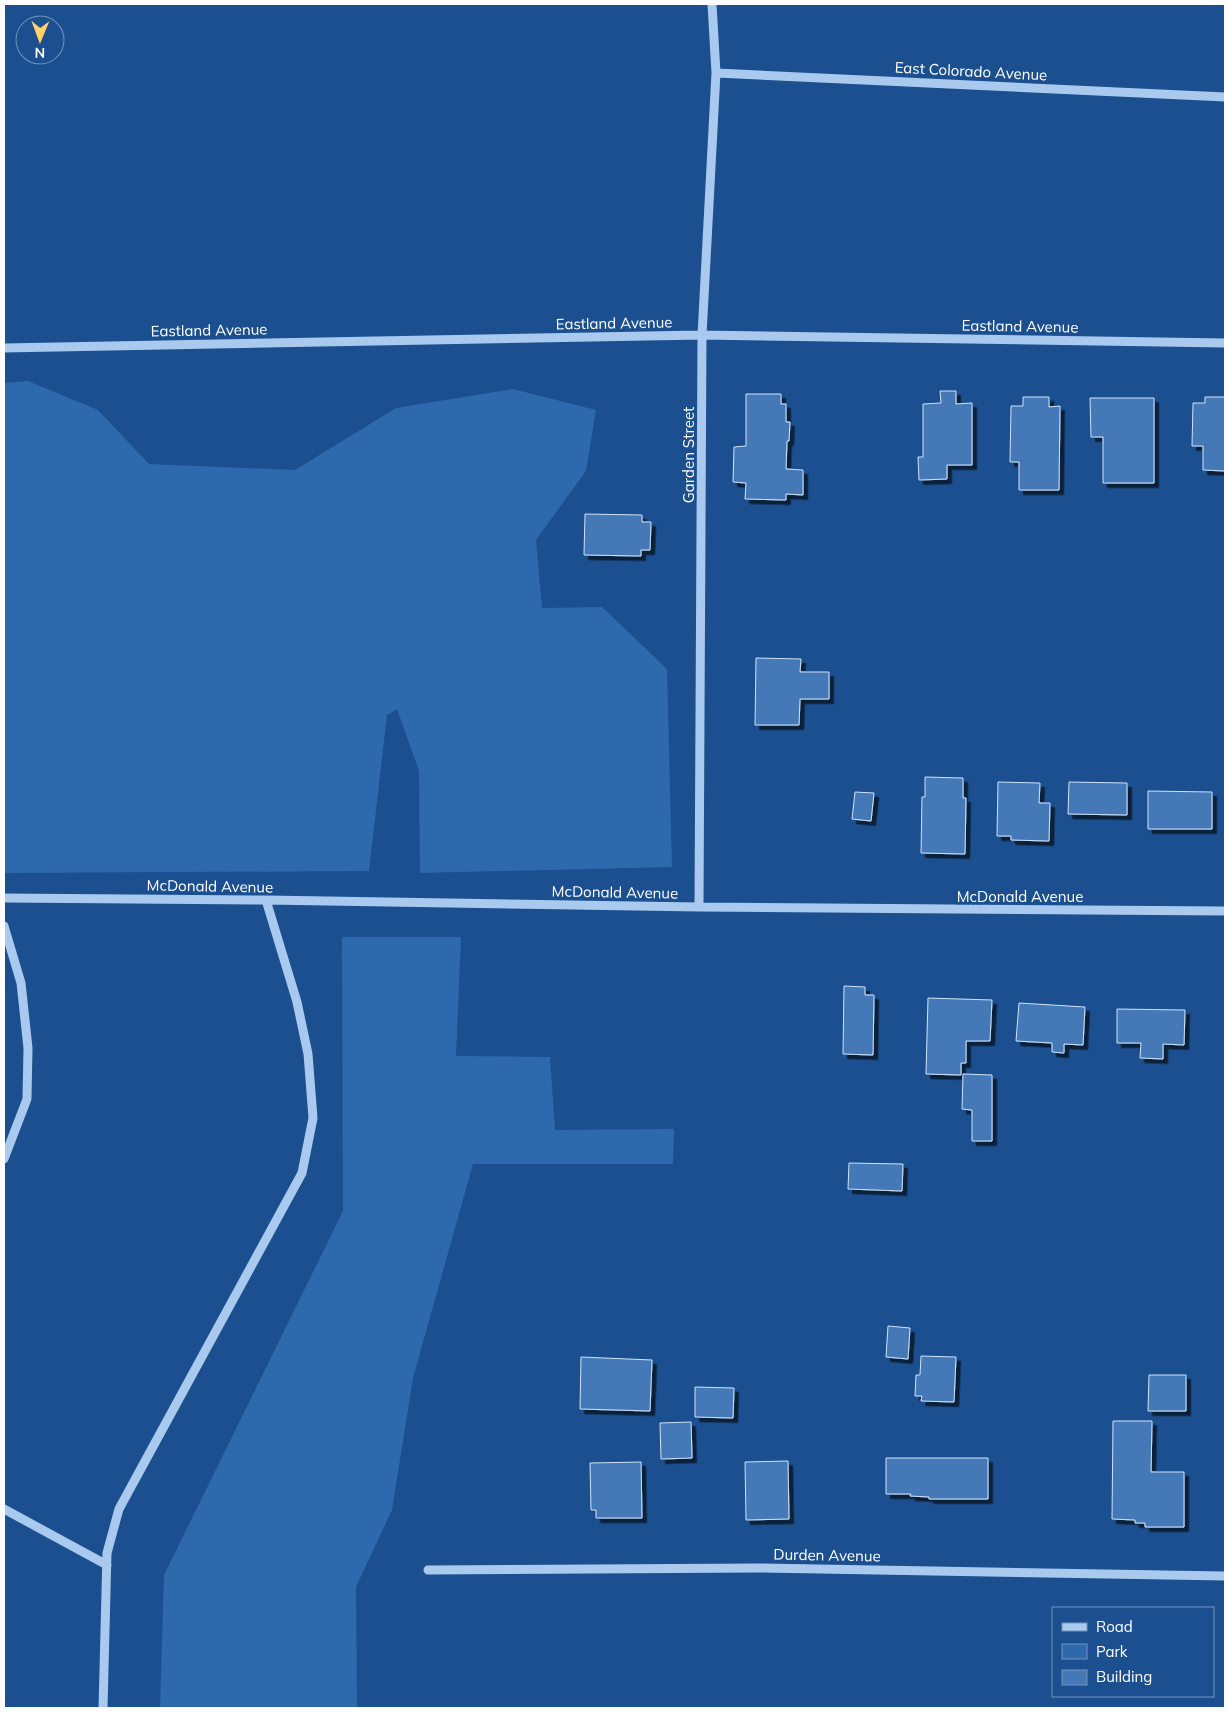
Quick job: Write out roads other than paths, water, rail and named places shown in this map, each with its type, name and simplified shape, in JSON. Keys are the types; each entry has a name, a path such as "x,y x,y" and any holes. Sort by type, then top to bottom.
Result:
{"street":[{"name":"Garden Street","path":"699,907 702,336 716,73 712,4"},
{"name":"East Colorado Avenue","path":"716,73 1225,98"},
{"name":"Eastland Avenue","path":"4,348 702,336 1225,343"},
{"name":"McDonald Avenue","path":"4,898 699,907 1225,911"},
{"path":"103,1708 107,1553 119,1509 302,1173 313,1118 308,1054 298,1002 266,900"},
{"path":"4,926 21,983 28,1048 27,1099 4,1159"},
{"path":"4,1509 107,1564"},
{"name":"Durden Avenue","path":"428,1570 757,1568 1225,1576"}]}
